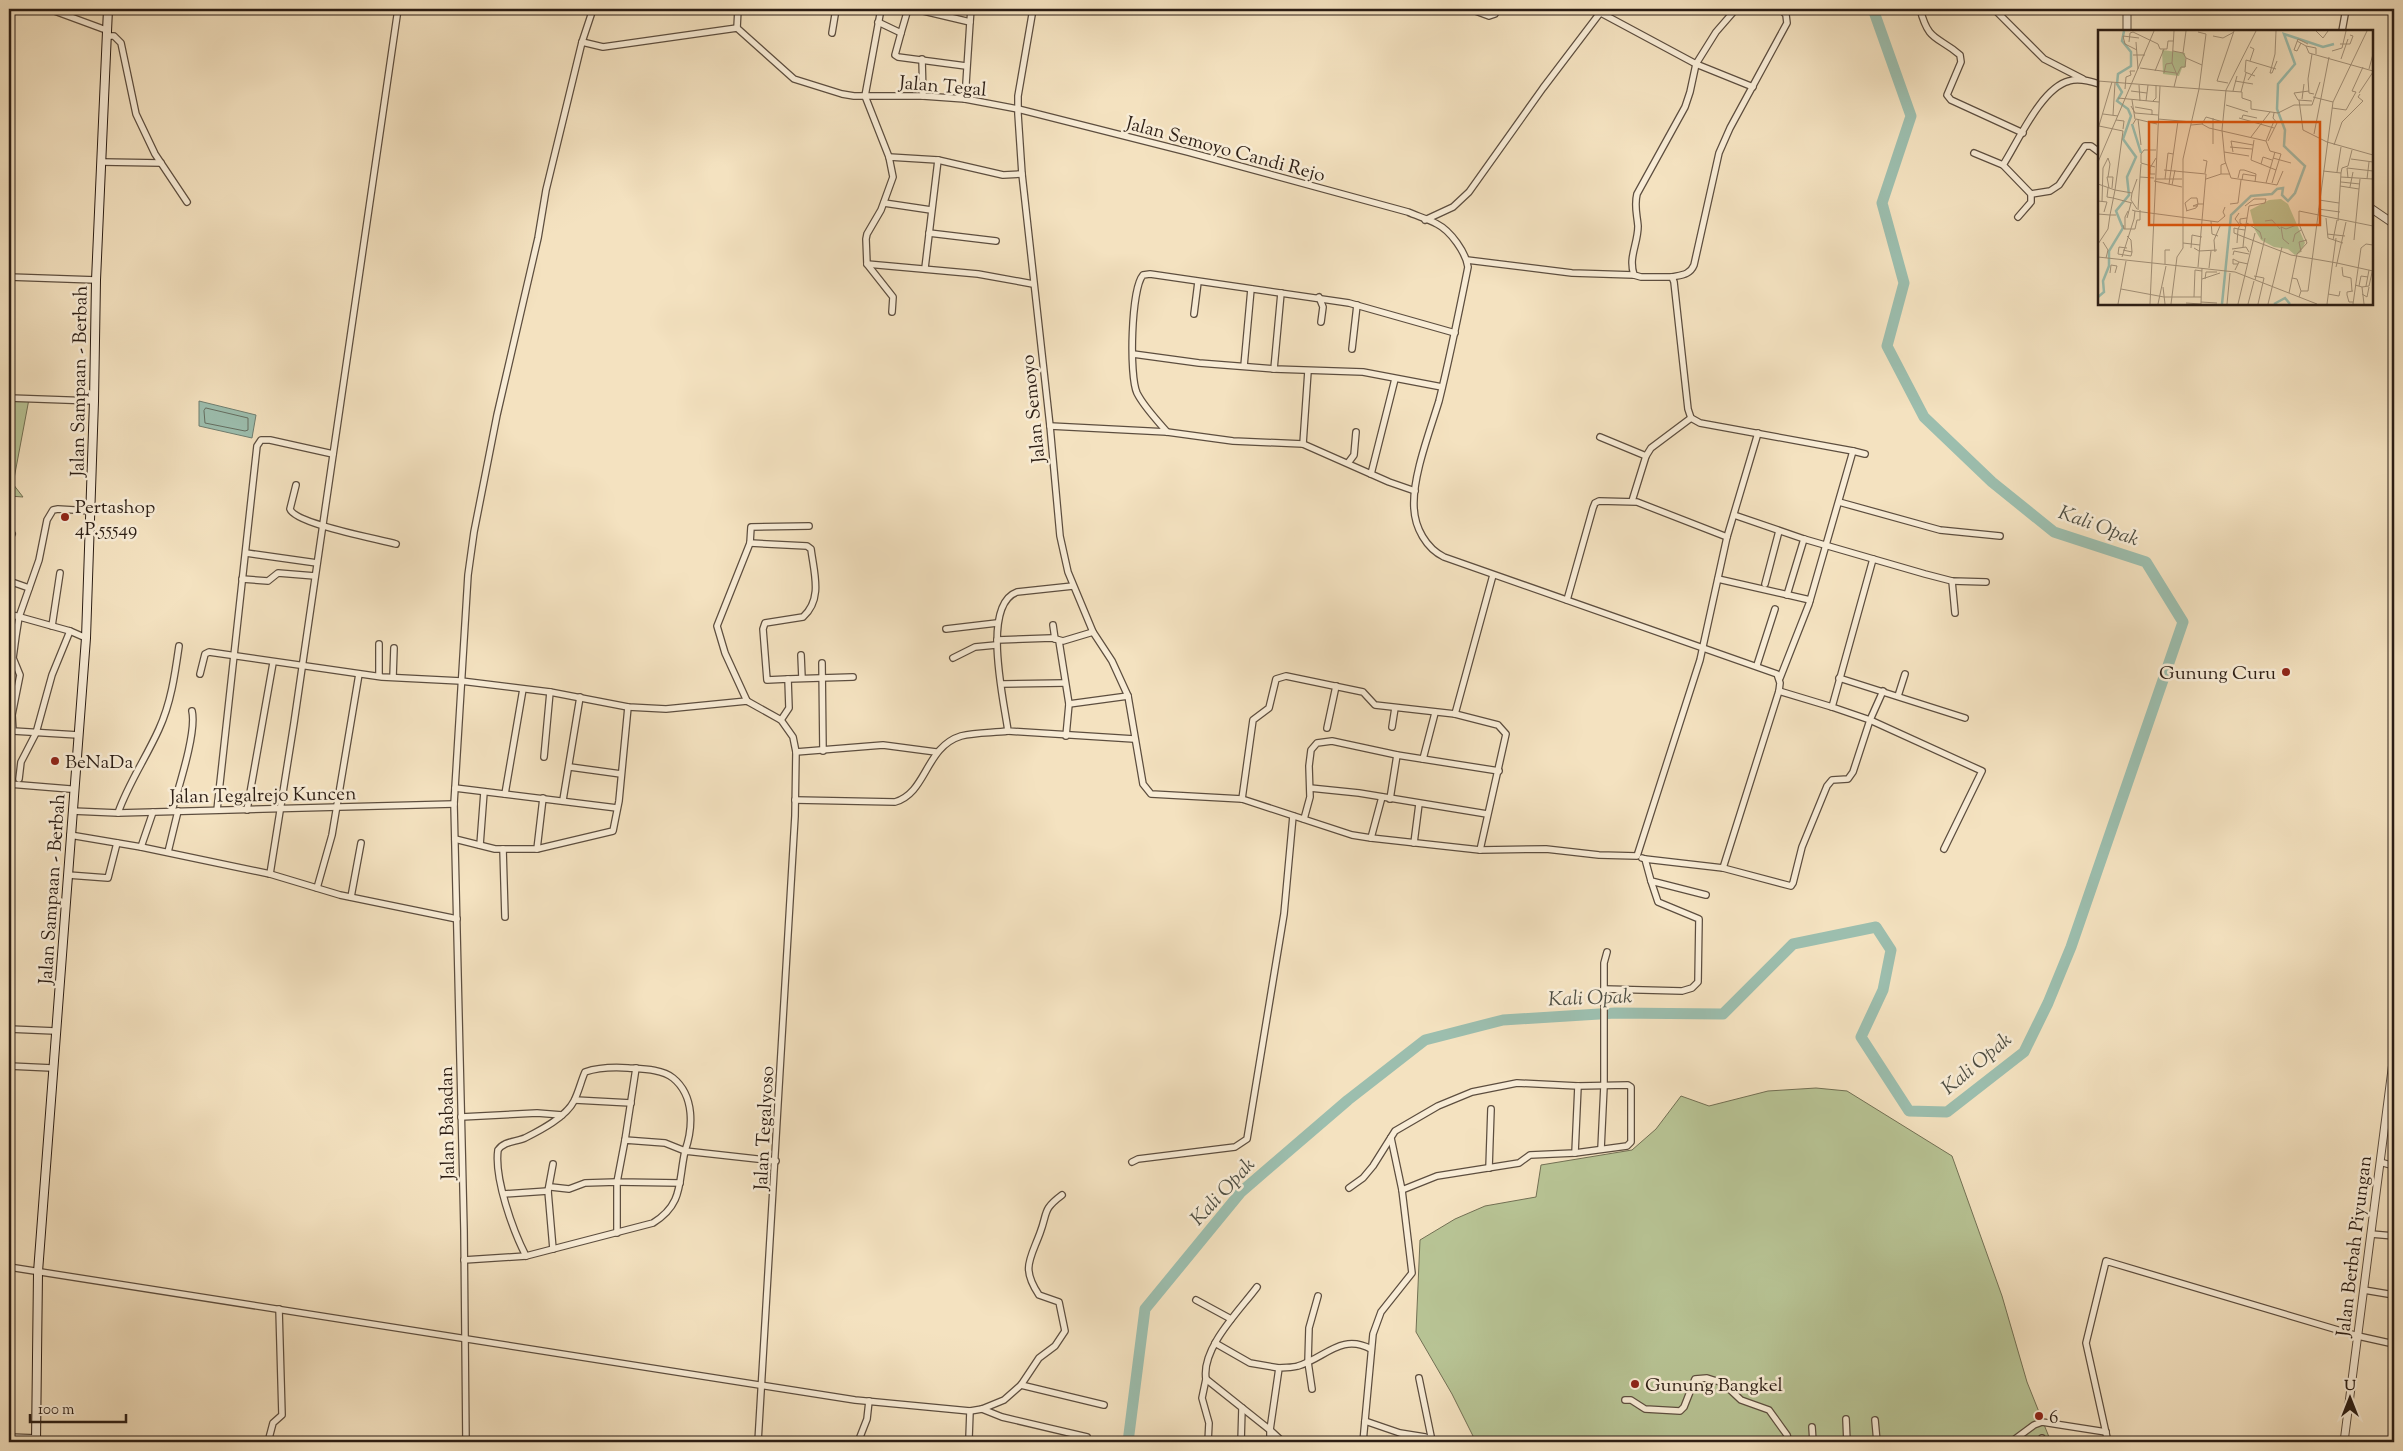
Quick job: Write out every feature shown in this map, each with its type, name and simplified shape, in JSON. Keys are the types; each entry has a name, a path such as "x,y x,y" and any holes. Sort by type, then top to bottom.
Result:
{"main road":[{"name":"Jalan Sampaan - Berbah","path":"36,1440 38,1272 86,638 96,280 108,9"}],"street":[{"path":"49,9 114,36 121,43 134,109 161,163 187,202"},
{"path":"270,874 334,454 398,9"},
{"path":"582,9 593,9"},
{"name":"Jalan Babadan","path":"466,1442 454,804 460,681 474,532 497,415 538,238 546,190 582,42 593,9"},
{"path":"582,42 596,47 737,28 738,9"},
{"path":"832,33 836,9"},
{"path":"881,9 865,96 889,158 893,177 884,203 867,234 867,264 893,297 892,312"},
{"path":"908,9 895,55 966,66"},
{"path":"915,9 970,22"},
{"path":"965,99 971,9"},
{"name":"Jalan Semoyo","path":"1033,9 1018,109 1022,174 1050,426 1060,536 1073,586 1093,632 1112,661 1128,696 1134,739 1143,784 1147,791 1155,795 1242,798"},
{"path":"1470,9 1489,16 1495,14 1496,9"},
{"path":"1588,9 1602,11 1696,64 1753,87"},
{"path":"1634,275 1632,255 1638,227 1634,204 1685,107 1696,64 1716,32 1736,9"},
{"path":"1780,678 1774,672 1444,557 1428,545 1422,537 1415,516 1415,491 1442,387 1468,267 1467,260 1572,273 1634,275 1641,277 1672,277 1688,273 1692,270 1719,153 1730,128 1787,23 1786,15 1781,9"},
{"path":"1920,9 1924,24 1930,34 1960,54 1961,62 1947,95 1951,100 2023,133"},
{"path":"1994,9 2044,59 2085,80 2098,84"},
{"path":"2127,9 2127,30"},
{"path":"2342,30 2346,9"},
{"path":"1426,220 1453,206 1470,192 1543,88 1602,11"},
{"path":"878,22 901,33"},
{"name":"Jalan Tegal","path":"737,28 794,79 842,94 965,99 1018,109"},
{"path":"922,59 923,96"},
{"path":"2003,165 2050,92 2068,81 2085,80"},
{"name":"Jalan Semoyo Candi Rejo","path":"1018,109 1188,152 1408,212 1438,224 1443,228 1467,260"},
{"path":"2031,194 2050,191 2059,186 2085,146 2091,146 2098,151"},
{"path":"1974,153 2003,165 2031,194 2031,202 2018,216"},
{"path":"889,158 938,160 1003,175 1022,174"},
{"path":"925,268 938,160"},
{"path":"102,162 161,163"},
{"path":"884,203 931,210"},
{"path":"2373,210 2394,224"},
{"path":"929,233 996,241"},
{"path":"867,264 925,268 1033,284"},
{"path":"1168,432 1142,402 1136,391 1133,354 1134,306 1140,279 1143,275 1150,274 1319,297 1357,305 1454,333"},
{"path":"9,277 96,280"},
{"path":"1672,277 1676,292 1681,347 1691,418"},
{"path":"1194,314 1198,282"},
{"path":"1244,366 1251,289"},
{"path":"1274,368 1281,293"},
{"path":"1319,297 1323,308 1321,322"},
{"path":"1352,349 1357,305"},
{"path":"1133,354 1244,366 1308,371 1363,372 1442,387"},
{"path":"1303,444 1308,371"},
{"path":"1371,474 1395,379"},
{"path":"9,398 94,401"},
{"path":"1691,418 1700,423 1865,454"},
{"path":"1632,501 1646,456 1651,448 1691,418"},
{"path":"1050,426 1168,432 1233,442 1303,444 1415,491"},
{"path":"1348,463 1354,455 1356,432"},
{"path":"1637,856 1704,647 1727,537 1758,433"},
{"path":"1600,437 1646,456"},
{"path":"217,810 246,553 249,505 259,442 270,440 334,454"},
{"path":"1723,868 1779,691 1780,678 1810,600 1853,451"},
{"path":"296,484 291,512 295,516 396,544"},
{"path":"1567,600 1595,503 1599,500 1632,501 1727,537"},
{"path":"1839,502 1940,530 2000,536"},
{"path":"78,735 15,732 12,729 12,715 20,675 13,658 19,617 39,560 47,520 53,510 91,511"},
{"path":"1734,515 1804,539 1872,559 1952,580 1986,582"},
{"path":"809,526 751,527 750,542 717,626 725,653 748,701 781,720 793,737 796,752 883,746 936,752"},
{"path":"1765,584 1779,531"},
{"path":"9,540 12,534"},
{"path":"1787,595 1804,539"},
{"path":"750,542 808,546 811,549 817,594 815,602 803,617 766,623 764,629 767,680 853,677"},
{"path":"246,553 317,564"},
{"path":"1832,707 1872,559"},
{"path":"52,626 60,573"},
{"path":"242,579 268,581 278,573 315,576"},
{"path":"1455,714 1493,575"},
{"path":"1718,580 1810,600"},
{"path":"1952,580 1955,613"},
{"path":"9,581 29,588"},
{"path":"1005,731 997,624 1005,603 1013,594 1026,589 1073,586"},
{"path":"1757,666 1776,609"},
{"path":"9,614 70,631 86,638"},
{"path":"946,629 997,624"},
{"path":"1053,625 1069,704 1066,736"},
{"path":"19,779 20,762 36,732 52,675 70,631"},
{"path":"953,658 975,647 997,642 1057,640 1093,632"},
{"path":"379,644 379,676"},
{"path":"118,813 124,797 160,727 173,686 179,646"},
{"path":"393,677 394,648"},
{"path":"200,674 206,653 359,674 460,681 550,692 628,707 666,709 748,701"},
{"path":"801,655 802,678"},
{"path":"247,810 273,663"},
{"path":"822,663 824,751"},
{"path":"318,888 332,835 359,674"},
{"path":"1898,696 1905,674"},
{"path":"1480,850 1506,734 1496,725 1455,714 1375,705 1363,692 1336,686 1286,676 1276,679 1269,708 1253,720 1242,798 1352,835 1480,850 1532,848 1637,856 1644,859 1723,868 1787,886 1793,884 1802,846 1827,786 1832,780 1848,779 1853,772 1870,720 1884,691"},
{"path":"781,720 789,708 788,678"},
{"path":"1840,678 1965,718"},
{"path":"1002,684 1066,683"},
{"path":"1328,728 1336,686"},
{"path":"505,794 523,689"},
{"path":"1779,691 1870,720 1982,771 1982,776 1944,849"},
{"path":"544,757 550,692"},
{"path":"1069,704 1128,696"},
{"path":"564,800 580,697"},
{"path":"455,839 503,850 537,849 612,832 615,826 628,707"},
{"path":"1392,727 1395,708"},
{"path":"168,852 194,720 192,711"},
{"path":"1423,759 1435,713"},
{"path":"795,800 895,802 904,799 914,791 936,752 961,736 1005,731 1134,739"},
{"path":"1304,820 1310,797 1309,766 1311,750 1317,743 1332,741 1397,755 1499,771"},
{"name":"Jalan Tegalyoso","path":"758,1442 795,816 796,752"},
{"path":"1390,799 1397,755"},
{"path":"570,767 621,774"},
{"path":"9,784 70,789"},
{"path":"455,788 617,808"},
{"path":"1310,788 1382,797 1487,814"},
{"path":"480,845 484,792"},
{"path":"1371,838 1382,797"},
{"path":"537,849 543,798"},
{"name":"Jalan Tegalrejo Kuncen","path":"72,811 118,813 454,804"},
{"path":"1414,843 1419,804"},
{"path":"141,847 153,812"},
{"path":"1132,1162 1138,1159 1235,1147 1247,1139 1284,914 1293,816"},
{"path":"70,835 168,852 270,874 351,897 457,919"},
{"path":"68,875 108,878 117,843"},
{"path":"351,897 361,843"},
{"path":"503,850 505,917"},
{"path":"1604,988 1682,991 1692,988 1698,982 1699,919 1658,902 1644,859"},
{"path":"1651,881 1706,895"},
{"path":"1601,1149 1604,1086 1604,963 1607,952"},
{"path":"9,1029 55,1032"},
{"name":"Jalan Berbah Piyungan","path":"2344,1442 2380,1162 2392,1097 2394,1054"},
{"path":"9,1066 52,1068"},
{"path":"464,1260 526,1256 653,1223 669,1212 675,1204 680,1184 692,1113 673,1078 659,1072 636,1068 603,1068 586,1072 574,1100 562,1115 540,1131 499,1149 498,1171 519,1245 526,1256"},
{"path":"617,1233 617,1182 636,1068"},
{"path":"1348,1188 1363,1178 1373,1166 1395,1131 1438,1106 1472,1092 1516,1083 1578,1086 1628,1085 1631,1087 1630,1142 1627,1146 1575,1153 1530,1155 1519,1163 1437,1176 1402,1190"},
{"path":"1575,1153 1578,1086"},
{"path":"574,1100 631,1103"},
{"path":"1489,1168 1491,1110"},
{"path":"460,1117 537,1113 562,1115"},
{"path":"1363,1442 1373,1334 1382,1312 1412,1273 1402,1190 1391,1138"},
{"path":"625,1140 665,1143 685,1151 776,1161"},
{"path":"2380,1162 2394,1166"},
{"path":"553,1164 549,1189 553,1249"},
{"path":"504,1194 549,1189 569,1189 586,1183 680,1184"},
{"path":"9,1267 869,1401 970,1411 982,1409 1004,1400 1021,1385 1039,1358 1055,1346 1065,1331 1059,1302 1039,1295 1028,1263 1042,1229 1045,1210 1062,1195"},
{"path":"2371,1234 2394,1236"},
{"path":"2108,1442 2086,1343 2106,1261 2358,1336 2394,1344"},
{"path":"1208,1442 1209,1423 1202,1398 1208,1359 1226,1323 1236,1316 1257,1287"},
{"path":"2364,1290 2394,1295"},
{"path":"1312,1388 1308,1362 1310,1322 1318,1296"},
{"path":"1196,1300 1232,1319"},
{"path":"268,1442 273,1423 282,1415 279,1309"},
{"path":"1215,1343 1250,1363 1279,1368 1297,1366 1308,1362 1344,1344 1354,1343 1371,1349"},
{"path":"1270,1442 1279,1368"},
{"path":"1419,1378 1434,1441"},
{"path":"1625,1400 1631,1400 1644,1409 1680,1411 1684,1407 1695,1379 1706,1378 1728,1386 1741,1400 1769,1410 1787,1435 1789,1442"},
{"path":"1206,1379 1283,1442"},
{"path":"1021,1385 1104,1405"},
{"path":"858,1442 867,1419 869,1401"},
{"path":"1240,1442 1242,1408"},
{"path":"982,1409 1002,1416 1087,1437"},
{"path":"970,1411 970,1438"},
{"path":"1846,1419 1847,1442"},
{"path":"1875,1420 1877,1442"},
{"path":"1365,1421 1400,1433 1416,1435 1434,1441"},
{"path":"2011,1442 2034,1425 2042,1422 2106,1432"},
{"path":"1812,1427 1813,1442"},
{"path":"1415,1442 1416,1435"},
{"path":"9,1437 36,1440"}],"shaded area":[{"path":"9,398 29,399 13,484 23,497 9,496"},
{"path":"1816,1088 1847,1091 1952,1156 2002,1296 2027,1382 2051,1442 1476,1442 1452,1394 1416,1332 1420,1240 1455,1219 1485,1206 1536,1197 1541,1165 1632,1150 1656,1129 1681,1096 1709,1106 1768,1091"}],"water":[{"path":"199,401 256,415 252,438 199,426"}],"waterway":[{"name":"Kali Opak","path":"1128,1442 1145,1309 1241,1192 1348,1100 1425,1040 1503,1020 1615,1013 1723,1014 1793,944 1876,927 1891,950 1883,990 1861,1037 1909,1111 1947,1112 2024,1052 2048,1003 2071,947 2183,622 2146,562 2054,532 1992,482 1924,417 1887,346 1904,283 1882,203 1911,116 1873,9"}],"place":[{"name":"Pertashop 4P.55549","path":"65,517"},
{"name":"Gunung Curu","path":"2286,672"},
{"name":"BeNaDa","path":"55,761"},
{"name":"Gunung Bangkel","path":"1635,1384"},
{"name":"6","path":"2039,1416"}]}
